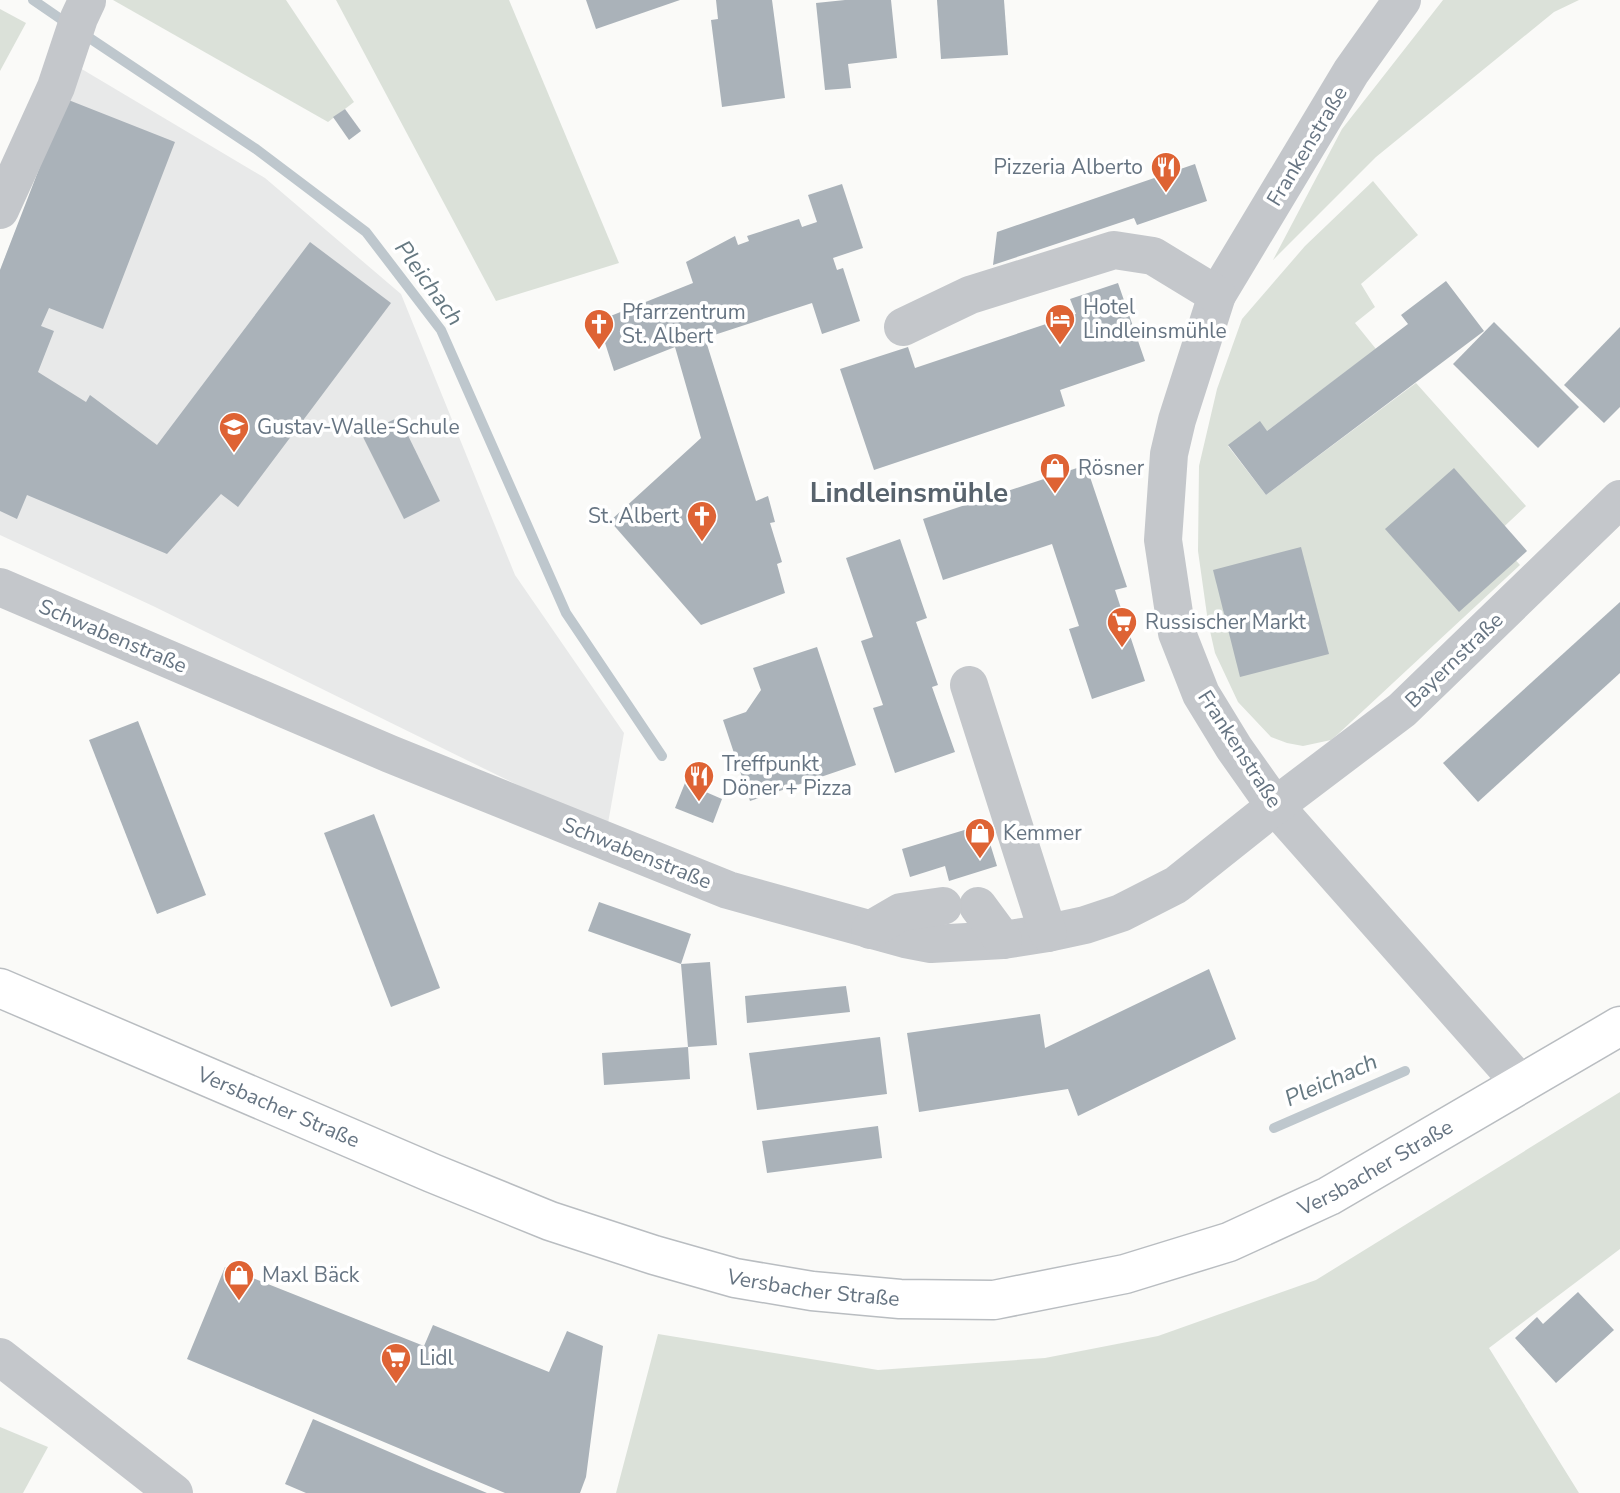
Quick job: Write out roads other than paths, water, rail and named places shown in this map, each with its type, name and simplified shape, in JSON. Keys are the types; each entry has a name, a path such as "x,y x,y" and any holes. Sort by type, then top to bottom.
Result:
{"main road":[{"name":"Versbacher Straße","path":"0,988 550,1221 735,1278 812,1291 900,1299 994,1300 1125,1275 1229,1242 1329,1196 1620,1026"}],"street":[{"name":"Frankenstraße","path":"1402,0 1351,72 1217,295 1177,420 1169,454 1163,540 1177,634 1201,694 1234,748 1275,806 1521,1084"},
{"path":"0,210 56,87 83,9"},
{"path":"903,327 970,295 1114,250 1153,256 1217,295"},
{"name":"Bayernstraße","path":"1275,806 1402,710 1620,499"},
{"name":"Schwabenstraße","path":"0,587 390,754 728,890 870,930 931,944 1003,940 1048,933 1121,913 1176,885 1275,806"},
{"path":"970,685 1048,933"},
{"path":"870,930 901,912 961,906 1003,940"},
{"path":"0,1357 174,1493"}],"waterway":[{"name":"Pleichach","path":"33,0 68,24"},
{"name":"Pleichach","path":"82,33 256,149 366,232 441,330 566,613 662,756"},
{"name":"Pleichach","path":"1274,1128 1405,1071"}],"place":[{"name":"Pizzeria Alberto","path":"1166,194"},
{"name":"Hotel Lindleinsmühle","path":"1060,346"},
{"name":"Pfarrzentrum St. Albert","path":"599,351"},
{"name":"Gustav-Walle-Schule","path":"234,454"},
{"name":"Rösner","path":"1055,495"},
{"name":"St. Albert","path":"702,543"},
{"name":"Russischer Markt","path":"1122,649"},
{"name":"Treffpunkt Döner + Pizza","path":"699,803"},
{"name":"Kemmer","path":"980,860"},
{"name":"Maxl Bäck","path":"239,1302"},
{"name":"Lidl","path":"396,1385"}],"district":[{"name":"Lindleinsmühle","path":"909,493"}]}
